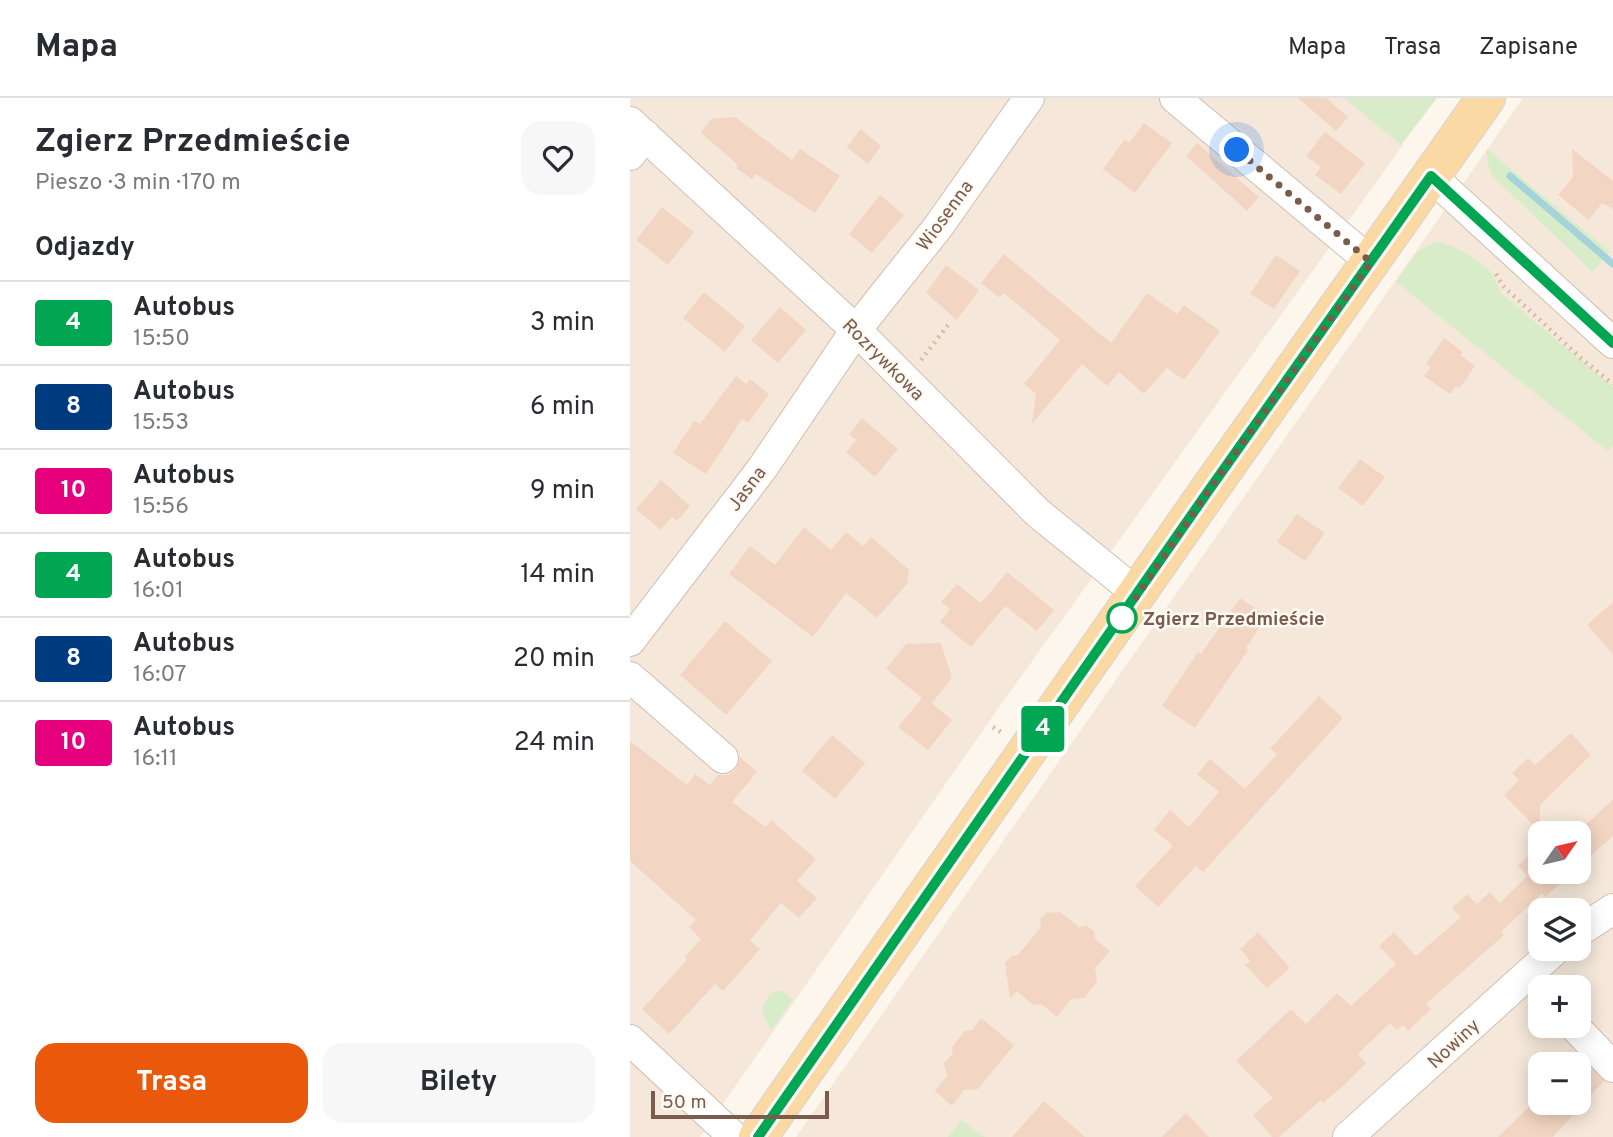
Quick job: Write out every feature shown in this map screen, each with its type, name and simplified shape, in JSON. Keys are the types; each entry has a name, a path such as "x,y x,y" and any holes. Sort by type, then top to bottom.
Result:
{"main road":[{"path":"758,1137 1486,98"}],"street":[{"name":"Wiosenna","path":"856,330 937,227 1029,98"},
{"path":"1175,98 1371,262"},
{"name":"Rozrywkowa","path":"635,137 856,330 1038,513 1138,594"},
{"path":"1431,176 1613,343"},
{"name":"Jasna","path":"630,641 761,470 856,330"},
{"path":"630,677 723,758"},
{"path":"1591,923 1613,909"},
{"name":"Nowiny","path":"1348,1137 1528,987"},
{"path":"1585,1038 1613,1067"},
{"path":"630,1040 734,1137"}],"path":[{"path":"1503,286 1613,384"},
{"path":"905,380 948,325"}],"shaded area":[{"path":"630,98 1347,98 1403,145 995,713 700,1137 630,1137"},
{"path":"1523,98 1613,98 1613,1137 796,1137"}],"green space":[{"path":"1344,98 1437,98 1401,145"},
{"path":"1487,149 1610,252 1593,272 1492,176 1487,162"},
{"path":"1437,241 1459,249 1481,263 1490,271 1502,294 1613,387 1613,446 1608,451 1396,282 1417,252"},
{"path":"776,990 793,999 772,1030 765,1019 763,1009 770,994"},
{"path":"961,1120 985,1137 948,1137"}],"building":[{"path":"1298,98 1326,98 1348,117 1336,131"},
{"path":"735,117 792,160 800,149 840,176 815,213 756,174 752,179 736,168 738,165 701,133 711,119"},
{"path":"1144,123 1172,143 1135,193 1103,169 1125,139 1129,143"},
{"path":"861,129 881,146 868,164 847,147"},
{"path":"1325,132 1365,163 1341,194 1315,175 1321,167 1306,156"},
{"path":"1197,143 1259,197 1247,211 1186,156"},
{"path":"1572,149 1613,181 1613,209 1602,203 1589,220 1558,195 1573,177"},
{"path":"880,195 904,215 872,253 849,234"},
{"path":"662,207 694,232 668,265 636,240"},
{"path":"1004,254 1111,343 1147,293 1177,314 1184,305 1220,331 1184,380 1167,368 1144,394 1119,372 1107,386 1082,364 1032,424 1036,394 1024,384 1060,340 1004,293 1000,298 981,283"},
{"path":"1276,255 1300,271 1274,309 1250,294"},
{"path":"946,265 979,290 957,320 926,293"},
{"path":"704,292 745,326 725,352 683,318"},
{"path":"780,307 806,330 778,363 751,340"},
{"path":"1444,338 1463,352 1460,355 1475,366 1459,389 1456,386 1450,394 1424,376 1431,367 1426,364"},
{"path":"736,376 746,384 750,379 769,394 748,423 742,419 706,474 673,453 694,421 700,424"},
{"path":"862,418 898,449 875,477 846,452 856,440 849,434"},
{"path":"1360,459 1385,477 1363,506 1338,488"},
{"path":"661,480 690,506 677,521 672,517 661,530 636,509"},
{"path":"1297,514 1325,533 1305,561 1277,542"},
{"path":"804,527 831,550 846,532 863,546 871,537 909,570 907,584 877,618 846,593 813,637 729,574 750,546 775,565"},
{"path":"1007,572 1054,610 1037,631 1005,606 971,647 940,622 950,609 941,602 957,584 981,603"},
{"path":"1240,598 1267,616 1246,648 1248,650 1195,728 1162,706 1198,652 1201,654"},
{"path":"1613,602 1613,654 1587,625"},
{"path":"725,621 772,661 726,715 680,675"},
{"path":"941,643 952,678 932,703 952,720 928,750 898,727 922,698 886,669 906,644"},
{"path":"1319,696 1343,718 1203,872 1196,866 1158,907 1135,886 1173,846 1154,830 1170,810 1189,827 1219,792 1197,774 1210,759 1245,789 1277,754 1270,749"},
{"path":"1571,733 1591,755 1540,805 1540,821 1529,821 1504,795 1519,780 1512,773 1528,758 1535,765"},
{"path":"832,735 865,763 835,799 802,771"},
{"path":"630,741 687,785 695,774 710,785 718,775 728,775 736,770 740,757 757,772 732,802 766,827 771,820 816,859 797,881 817,898 799,918 781,903 750,940 760,949 723,991 715,984 669,1034 642,1009 687,960 685,957 701,939 689,927 696,920 630,861"},
{"path":"1613,799 1613,836 1591,855 1591,821"},
{"path":"1528,856 1528,884 1560,884 1545,897 1542,893 1537,898 1528,898 1528,906 1501,932 1504,935 1426,1004 1431,1009 1408,1031 1403,1025 1397,1030 1390,1023 1358,1054 1366,1063 1344,1085 1323,1103 1321,1100 1279,1137 1272,1137 1253,1115 1273,1098 1236,1061 1291,1009 1306,1024 1337,993 1351,1006 1396,964 1379,946 1394,932 1416,956 1461,917 1452,908 1467,894 1477,904 1490,892 1500,903 1527,876 1518,865"},
{"path":"1060,912 1079,927 1087,926 1094,931 1095,939 1110,951 1095,968 1097,982 1084,998 1071,999 1057,1017 1041,1004 1033,1005 1017,991 1010,998 1005,963 1011,956 1018,955 1041,927 1040,919 1046,913"},
{"path":"1258,932 1290,968 1267,988 1245,965 1250,961 1240,949"},
{"path":"981,1018 1014,1045 978,1089 964,1090 952,1106 935,1091 947,1076 944,1063 965,1031 972,1030"},
{"path":"1591,1068 1604,1081 1591,1095"},
{"path":"1044,1101 1085,1137 1012,1137"},
{"path":"1528,1108 1528,1115 1573,1115 1553,1137 1498,1137"},
{"path":"1186,1113 1209,1137 1162,1137"}],"waterway":[{"path":"1510,176 1613,264"}],"bus line":[{"name":"4","path":"758,1137 1431,176 1613,343"}],"place":[{"name":"Zgierz Przedmieście","path":"1122,618"}],"route":[{"path":"1122,618 1371,262 1237,150"}]}
